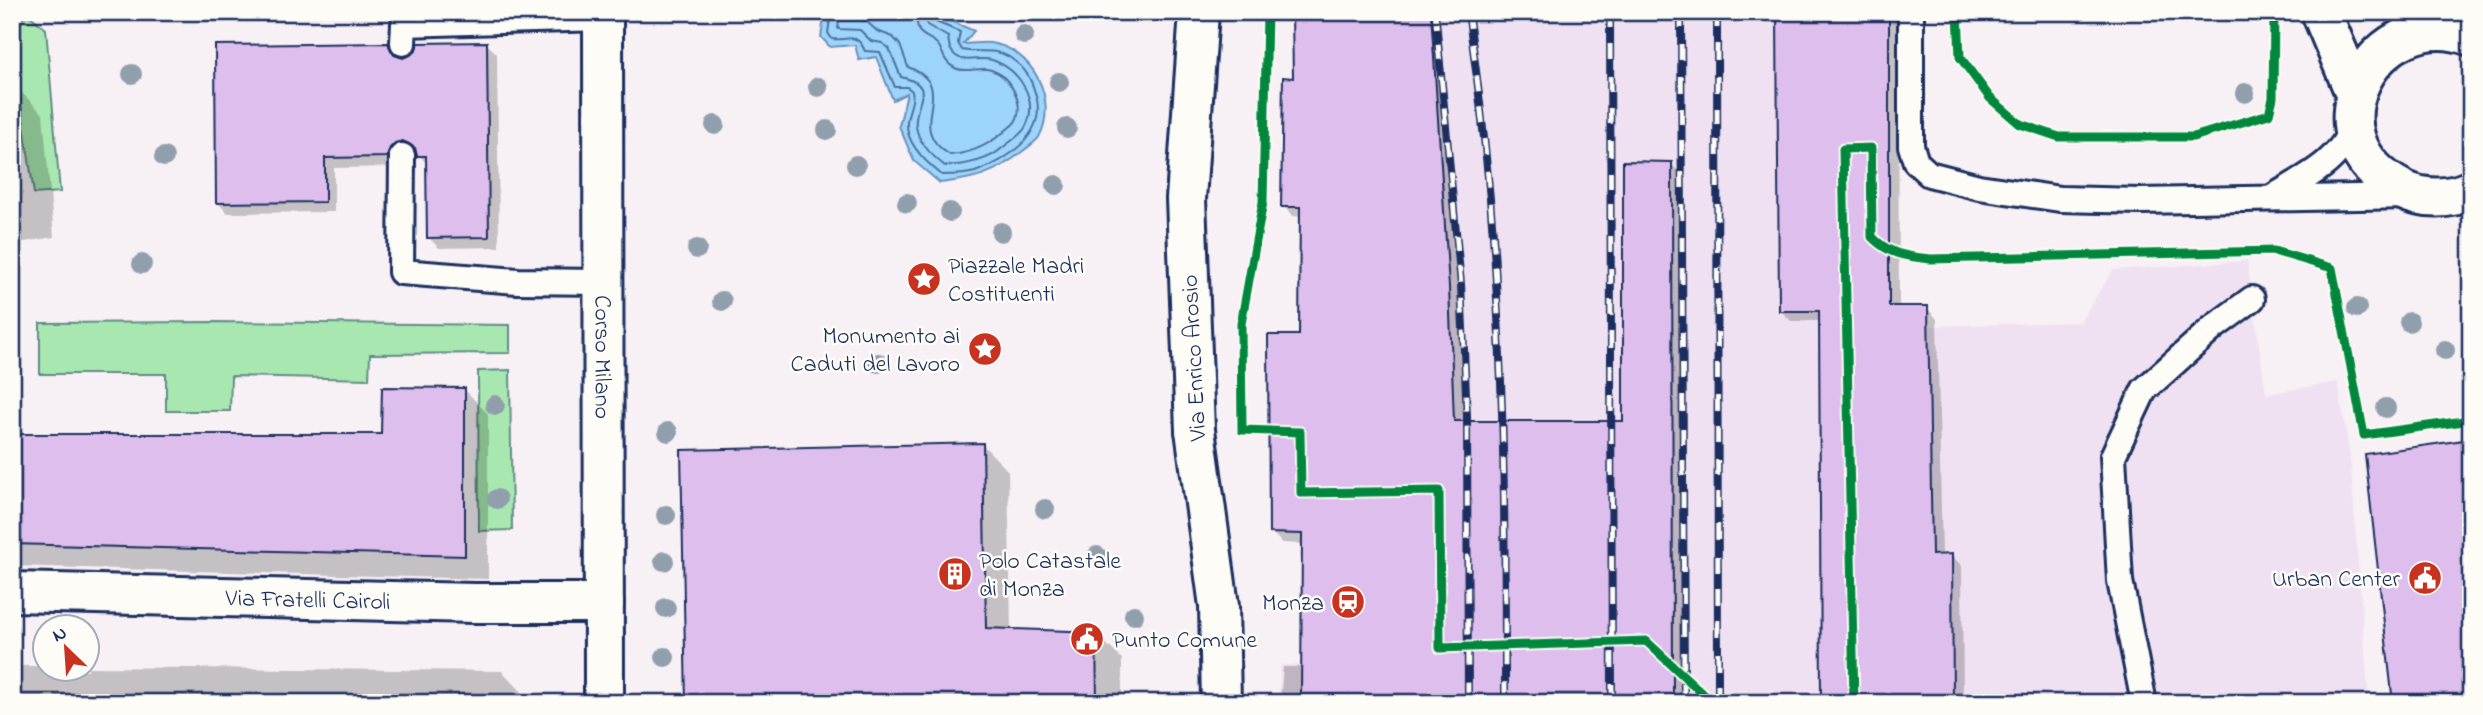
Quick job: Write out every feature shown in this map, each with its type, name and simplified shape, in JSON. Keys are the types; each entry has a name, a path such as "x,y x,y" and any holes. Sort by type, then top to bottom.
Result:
{"street":[{"name":"Via Enrico Arosio","path":"1199,12 1186,198 1195,430 1219,606 1221,703"},
{"path":"2321,12 2354,108 2357,140 2373,169 2394,185 2454,195"},
{"name":"Corso Milano","path":"603,15 604,703"},
{"path":"2354,108 2371,61 2389,44 2409,33 2444,24"},
{"name":"Via Fratelli Cairoli","path":"12,592 604,603"}],"lane":[{"path":"1911,12 1911,146 1916,162 1929,174 1979,187 2060,199 2140,201 2454,195"},
{"path":"403,43 404,23 603,15"},
{"path":"2273,198 2332,159 2350,135 2354,108"},
{"path":"402,156 401,272 518,281 603,282"},
{"path":"2144,703 2120,581 2113,456 2144,390 2214,327 2252,299"}],"shaded area":[{"path":"1292,12 1889,12 1889,306 1929,306 1928,326 2080,322 2113,270 2247,261 2266,394 2338,382 2350,457 2369,703 1278,703 1281,665 1301,665 1302,535 1269,533 1268,335 1299,335 1300,208 1281,207 1283,77 1293,78"}],"green space":[{"path":"28,14 46,29 60,192 34,194 16,71 12,70 12,26"},
{"path":"40,323 510,325 510,353 370,354 369,379 231,376 230,411 166,411 166,374 40,374"},
{"path":"510,370 512,530 479,531 478,371"}],"water":[{"path":"825,12 941,12 939,16 974,31 963,44 990,43 1005,47 1029,65 1038,78 1046,107 1039,137 1013,159 994,170 964,180 940,183 914,161 899,126 907,93 893,100 876,57 859,60 855,45 830,47 821,37"}],"building":[{"path":"1292,12 1431,12 1449,287 1454,421 1623,421 1623,161 1672,162 1673,703 1301,703 1302,534 1269,533 1268,335 1299,335 1300,207 1281,207 1283,77 1293,78"},
{"path":"1777,12 1889,12 1889,306 1928,306 1932,555 1952,554 1953,703 1821,703 1819,311 1779,311"},
{"path":"487,42 489,237 427,238 426,156 417,156 415,148 403,141 390,148 387,157 325,158 325,202 216,203 215,45 388,43 394,55 403,58 415,52 418,43"},
{"path":"382,387 465,388 465,556 12,544 12,434 381,434"},
{"name":"Urban Center","path":"2471,439 2471,703 2393,703 2365,454"},
{"path":"983,443 986,628 1096,632 1097,703 686,703 681,450"}],"railway":[{"path":"1435,12 1461,284 1467,416 1468,703"},
{"path":"1468,12 1488,181 1499,335 1504,492 1505,703"},
{"path":"1610,12 1612,703"},
{"path":"1681,12 1684,703"},
{"path":"1717,12 1718,703"}],"cycle path":[{"path":"1267,12 1263,202 1241,324 1242,430 1300,432 1301,493 1439,491 1440,648 1646,641 1713,703"},
{"path":"1958,12 1960,57 1990,98 2020,124 2059,137 2193,137 2269,114 2273,98 2274,12"},
{"path":"1854,703 1843,149 1871,148 1872,237 1885,248 1905,255 1930,259 2274,251 2332,268 2364,435 2471,420"}],"place":[{"name":"Piazzale Madri Costituenti","path":"924,279"},
{"name":"Monumento ai Caduti del Lavoro","path":"985,349"},
{"name":"Polo Catastale di Monza","path":"955,574"},
{"name":"Urban Center","path":"2425,578"},
{"name":"Monza","path":"1348,602"},
{"name":"Punto Comune","path":"1087,639"}]}
